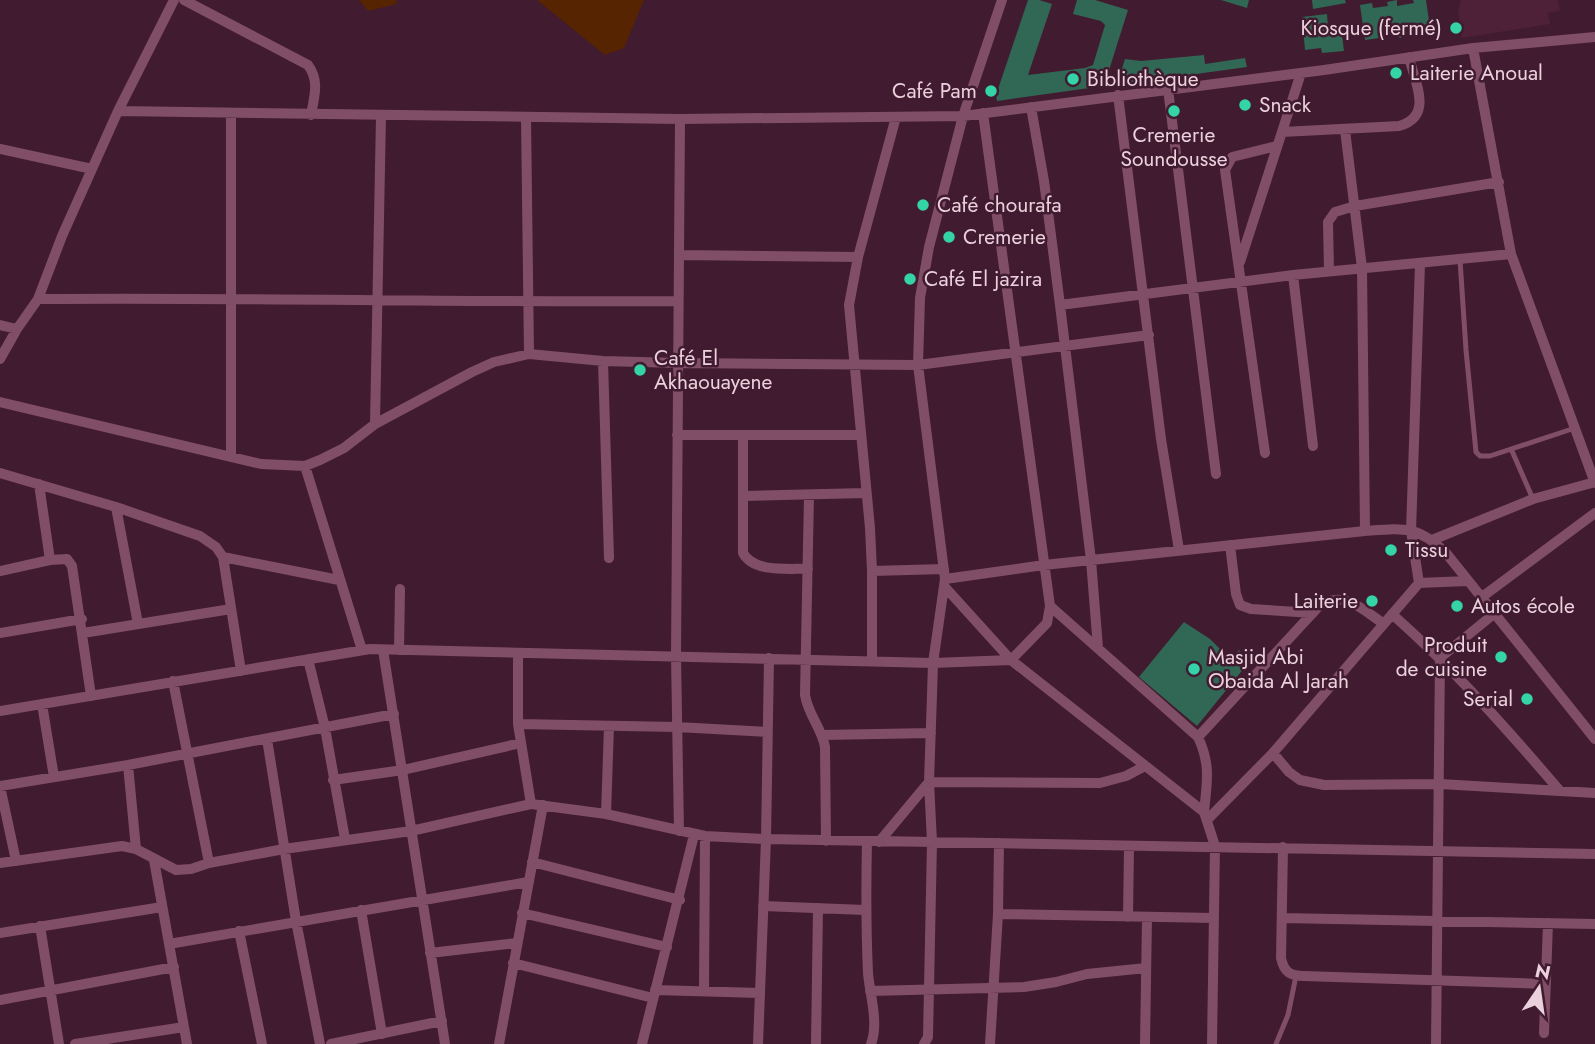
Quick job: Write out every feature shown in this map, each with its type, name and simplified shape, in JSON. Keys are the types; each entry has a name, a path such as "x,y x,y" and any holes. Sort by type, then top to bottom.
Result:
{"street":[{"path":"0,359 38,299 62,236 118,111 173,2 159,0"},
{"path":"184,0 308,65 315,74 316,86 311,115"},
{"path":"928,1042 932,842 929,782 933,663 944,578 918,365 919,317 923,280 963,116 1002,0"},
{"path":"118,111 680,119 963,116 1473,48 1595,37"},
{"path":"1432,540 1533,499 1595,482 1511,254 1473,48"},
{"path":"1282,132 1399,126 1415,119 1420,106 1409,57"},
{"path":"1239,265 1301,73"},
{"path":"1168,89 1216,474"},
{"path":"1118,95 1161,439 1179,550"},
{"path":"1031,107 1044,181 1060,305 1091,560 1098,648"},
{"path":"0,711 362,650 933,663 1010,660 1047,623 1050,606 983,113"},
{"path":"231,114 231,457"},
{"path":"375,424 381,116"},
{"path":"526,117 530,303 528,354"},
{"path":"872,660 872,571 849,305 858,257 896,117"},
{"path":"679,831 676,656 680,119"},
{"path":"1345,130 1362,268 1365,531"},
{"path":"1265,453 1225,170 1231,157 1277,146"},
{"path":"0,149 92,169"},
{"path":"1329,271 1328,229 1331,216 1335,212 1354,206 1499,182"},
{"path":"1060,305 1293,275 1511,254"},
{"path":"681,255 858,257"},
{"path":"1419,583 1412,531 1420,264"},
{"path":"1293,275 1313,446"},
{"path":"38,299 231,297 530,303 678,301"},
{"path":"0,325 17,329"},
{"path":"0,402 261,464 304,466 344,448 375,424 494,362 528,354 603,361 918,365 1149,335"},
{"path":"603,361 609,558"},
{"path":"677,435 860,435"},
{"path":"743,435 743,545 746,558 757,565 808,569"},
{"path":"304,466 362,650"},
{"path":"0,473 116,507 201,536 216,547 223,557 241,671"},
{"path":"39,484 50,560"},
{"path":"743,496 865,493"},
{"path":"809,495 807,706 823,735 826,841"},
{"path":"116,507 138,624"},
{"path":"1482,597 1595,513"},
{"path":"872,571 944,578 1365,531 1392,529 1422,533 1446,553 1595,738"},
{"path":"1230,545 1236,594 1240,605 1259,610 1313,613"},
{"path":"223,557 339,580"},
{"path":"0,571 50,560 67,559 72,565 82,619 91,696"},
{"path":"944,578 1010,660 1205,816"},
{"path":"1205,816 1273,753 1419,583 1467,581"},
{"path":"399,650 400,589"},
{"path":"1198,737 1327,600 1346,600 1384,624"},
{"path":"1050,606 1198,737 1206,755 1209,772 1205,816 1215,846 1212,1044"},
{"path":"83,634 231,609"},
{"path":"1440,658 1495,613"},
{"path":"1392,614 1440,658 1492,712 1560,791"},
{"path":"0,633 82,619"},
{"path":"383,650 446,1044"},
{"path":"518,654 518,724 531,804"},
{"path":"758,1044 766,839 769,658"},
{"path":"1436,1044 1440,658"},
{"path":"308,659 325,728 345,839"},
{"path":"173,681 209,863"},
{"path":"42,704 54,777"},
{"path":"16,861 0,786 128,765 394,714"},
{"path":"518,724 768,732"},
{"path":"606,814 609,726"},
{"path":"823,735 931,733"},
{"path":"267,739 296,921 320,1044"},
{"path":"333,780 402,770 521,743"},
{"path":"1273,753 1289,772 1312,784 1440,784 1595,793"},
{"path":"128,765 136,849"},
{"path":"871,1044 874,1031 865,910 873,841 929,782 1100,783 1126,776 1145,766"},
{"path":"0,863 122,846 136,849 176,870 191,869 284,849 411,831 531,804 606,814 699,836 826,841 1595,854"},
{"path":"499,1044 543,805"},
{"path":"642,1044 699,836"},
{"path":"699,836 704,991"},
{"path":"990,1044 995,989 999,844"},
{"path":"1128,916 1129,846"},
{"path":"1283,847 1282,964 1290,974 1436,982 1546,984"},
{"path":"154,860 187,1044"},
{"path":"532,862 680,900"},
{"path":"169,944 422,898 528,882"},
{"path":"763,906 865,910"},
{"path":"0,933 162,907"},
{"path":"816,1044 818,908"},
{"path":"361,910 382,1034"},
{"path":"522,912 667,947"},
{"path":"998,914 1214,918"},
{"path":"1145,1044 1147,917"},
{"path":"1282,918 1595,924"},
{"path":"1543,1038 1548,923"},
{"path":"40,926 59,1044"},
{"path":"239,931 262,1044"},
{"path":"430,953 516,943"},
{"path":"513,963 654,994 704,991 760,993"},
{"path":"0,1000 174,967"},
{"path":"870,991 995,989 1056,982 1087,974 1146,968"},
{"path":"331,1044 442,1021"},
{"path":"75,1044 184,1027"}],"lane":[{"path":"1460,260 1465,350 1476,452 1480,456 1490,456 1512,451 1575,428"},
{"path":"1512,451 1533,499"},
{"path":"1276,1044 1287,1015 1296,976"}],"shaded area":[{"path":"359,0 397,0 396,4 368,11"},
{"path":"537,0 644,0 624,48 605,55"},
{"path":"1461,0 1558,0 1560,11 1548,13 1550,24 1462,38 1458,12"}],"building":[{"path":"1028,0 1052,4 1028,75 1093,65 1105,25 1101,21 1073,14 1077,0 1095,0 1128,10 1104,86 997,101 996,95"},
{"path":"1221,0 1249,0 1247,8"},
{"path":"1312,0 1345,0 1346,3 1313,9"},
{"path":"1397,0 1397,6 1414,3 1413,0 1426,0 1431,34 1419,35 1418,28 1404,30 1401,38 1393,31 1378,33 1379,38 1365,40 1360,5 1372,3 1373,8 1388,6 1387,2"},
{"path":"1327,14 1328,28 1341,27 1344,51 1322,53 1321,48 1305,50 1302,17"},
{"path":"1204,55 1205,64 1245,58 1247,67 1123,84 1118,81 1125,59 1141,61"},
{"name":"Masjid Abi Obaida Al Jarah","path":"1184,622 1210,639 1231,660 1239,650 1249,662 1197,726 1139,677"}],"place":[{"name":"Kiosque (fermé)","path":"1456,28"},
{"name":"Laiterie Anoual","path":"1396,73"},
{"name":"Bibliothèque","path":"1073,79"},
{"name":"Café Pam","path":"991,91"},
{"name":"Snack","path":"1245,105"},
{"name":"Cremerie Soundousse","path":"1174,111"},
{"name":"Café chourafa","path":"923,205"},
{"name":"Cremerie","path":"949,237"},
{"name":"Café El jazira","path":"910,279"},
{"name":"Café El Akhaouayene","path":"640,370"},
{"name":"Tissu","path":"1391,550"},
{"name":"Laiterie","path":"1372,601"},
{"name":"Autos école","path":"1457,606"},
{"name":"Produit de cuisine","path":"1501,657"},
{"name":"Masjid Abi Obaida Al Jarah","path":"1194,669"},
{"name":"Serial","path":"1527,699"}]}
